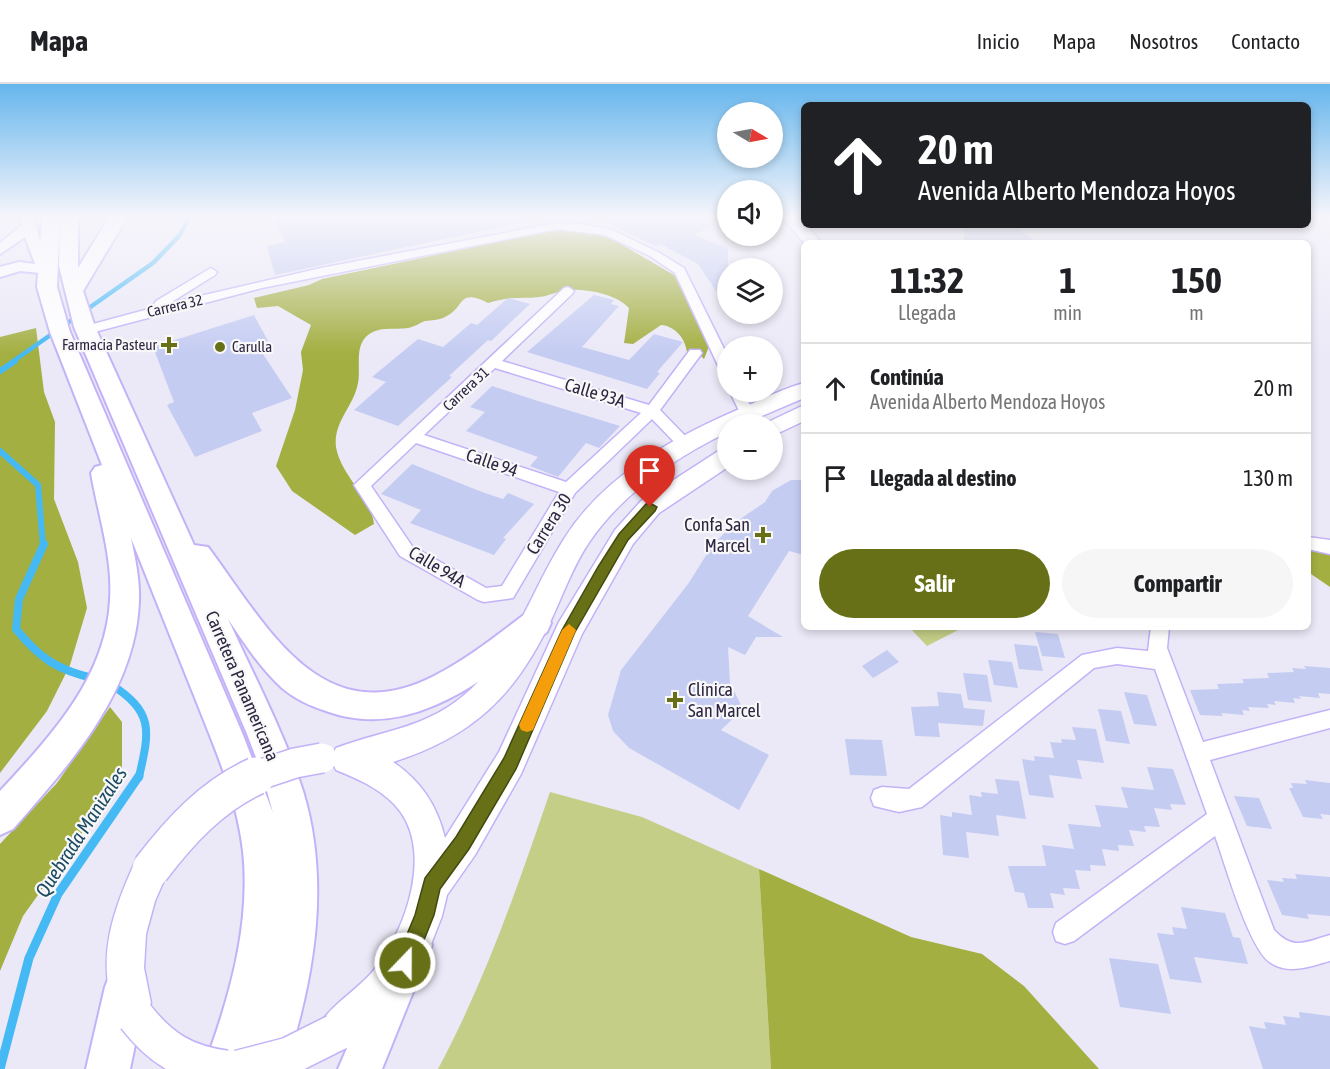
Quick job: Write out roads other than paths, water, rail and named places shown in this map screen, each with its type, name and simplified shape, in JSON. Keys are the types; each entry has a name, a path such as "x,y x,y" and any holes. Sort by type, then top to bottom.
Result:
{"highway":[{"name":"Carretera Panamericana","path":"46,262 47,287 58,323 77,368 94,418 226,735 251,800 257,823 262,871 258,938 244,1009 225,1069"},
{"name":"Carretera Panamericana","path":"67,262 80,311 121,413 170,518 275,761 294,833 299,911 283,1003 263,1069"},
{"path":"80,311 100,262"},
{"path":"0,817 52,756 85,710 114,657 123,620 124,585 94,418"},
{"path":"170,518 288,673 305,687 330,699 373,707 414,701 459,678 536,623"},
{"path":"360,1069 412,945"},
{"path":"108,1069 131,1002"}],"main road":[{"path":"747,414 801,391"},
{"path":"783,423 801,414"},
{"path":"225,1069 203,1067 175,1056 152,1040 131,1002 123,958 127,928 137,898 151,869 177,834 216,797 269,769 296,761 334,758 402,747 455,721 488,692 502,676 536,623 561,566 589,523 642,472 684,443 717,428"},
{"path":"432,885 463,843 510,764 569,630 624,537 650,507 717,463"},
{"path":"239,1069 269,1064 303,1052 336,1032 366,1007 392,978 412,945 425,915 432,885 433,857 429,831 420,809 406,790 389,776 370,765 334,758"}],"street":[{"path":"42,262 45,271"},
{"name":"Carrera 32","path":"80,311 147,312 371,262"},
{"name":"Carrera 32","path":"666,262 680,271 717,349"},
{"path":"0,272 19,266 45,271"},
{"path":"147,312 211,272"},
{"name":"Carrera 31","path":"362,485 568,291"},
{"name":"Carrera 30","path":"507,593 569,489 652,411 695,353"},
{"name":"Calle 93A","path":"494,363 652,411 684,443"},
{"path":"742,402 747,414"},
{"name":"Calle 94","path":"415,437 569,489"},
{"name":"Calle 94A","path":"362,485 406,551 484,595 507,593"},
{"path":"1311,544 1330,547"},
{"path":"1160,630 1157,648 1265,938 1279,954 1298,957 1330,948"},
{"path":"882,798 899,801 914,798 1089,661 1117,656 1162,661"},
{"path":"1196,754 1330,719"},
{"path":"1065,932 1219,819"}],"waterway":[{"name":"Quebrada Manizales","path":"12,362 154,262"},
{"name":"Quebrada Manizales","path":"0,371 15,361"},
{"name":"Quebrada Manizales","path":"0,451 38,485 43,546"},
{"name":"Quebrada Manizales","path":"44,544 19,599 16,629 34,649 51,662 71,672 96,679"},
{"name":"Quebrada Manizales","path":"109,683 134,703 145,723 145,746 139,777"},
{"name":"Quebrada Manizales","path":"0,1069 29,958 58,894 139,776"}],"place":[{"name":"Farmacia Pasteur","path":"169,345"},
{"name":"Carulla","path":"220,347"},
{"name":"Confa San Marcel","path":"763,535"},
{"name":"Clínica San Marcel","path":"675,700"}]}
